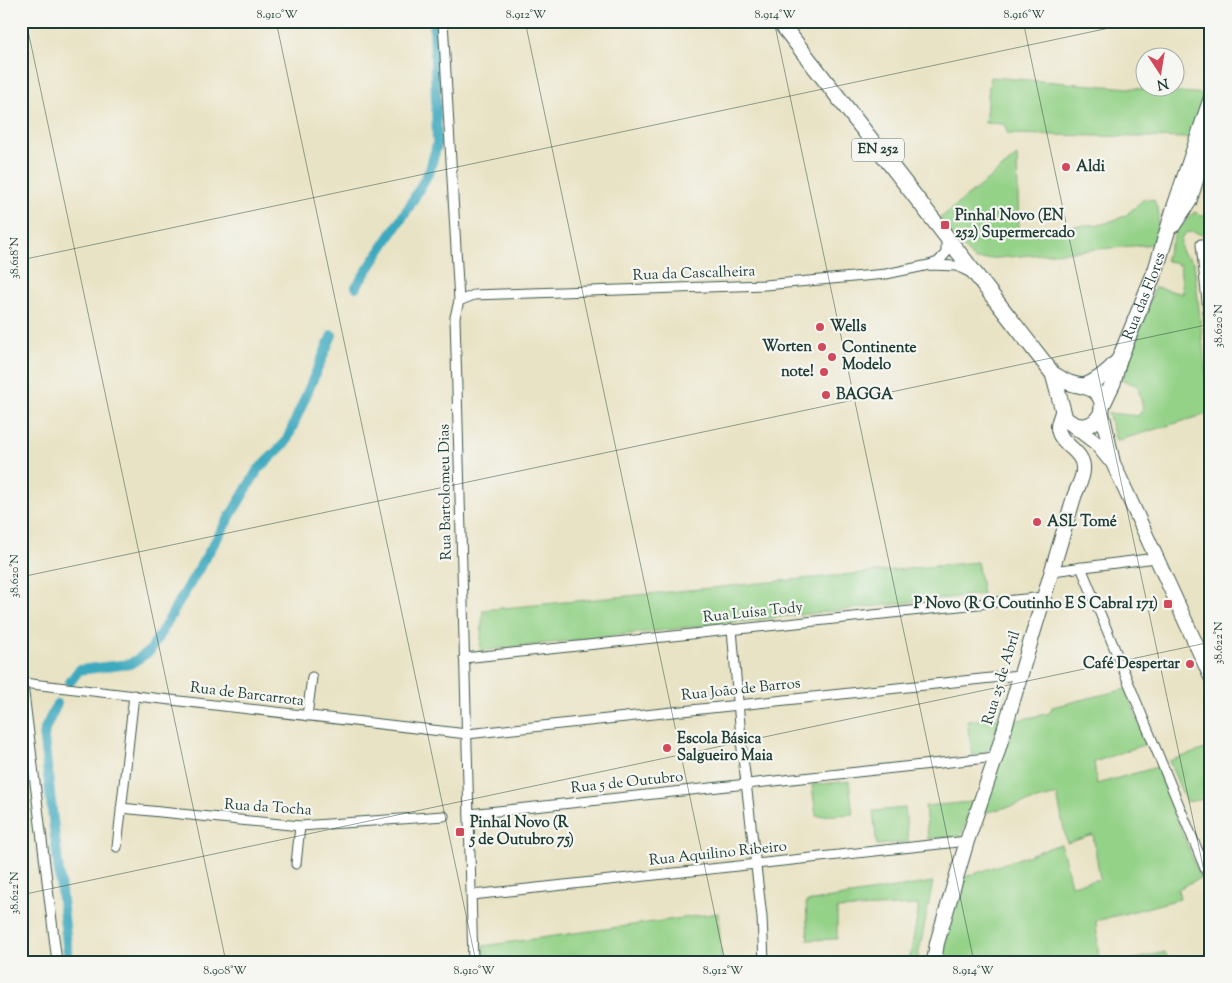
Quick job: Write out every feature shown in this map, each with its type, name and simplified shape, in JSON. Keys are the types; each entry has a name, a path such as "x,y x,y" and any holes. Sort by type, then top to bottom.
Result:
{"main road":[{"name":"EN 252","path":"778,21 1053,374 1065,413"},
{"name":"Rua das Flores","path":"1102,409 1116,374 1119,360 1156,269 1211,99"},
{"name":"Rua das Flores","path":"1168,232 1189,201 1211,132"},
{"path":"1102,409 1095,422 1089,426 1077,426 1065,413 1065,395 1072,389 1094,382 1119,360"},
{"name":"EN 252","path":"1053,374 1091,388 1101,399 1102,409"}],"street":[{"name":"Rua Bartolomeu Dias","path":"443,21 458,301 455,317 474,962"},
{"path":"929,266 938,262 946,253 946,238"},
{"path":"1201,244 1208,291 1211,339"},
{"name":"Rua da Cascalheira","path":"458,301 474,296 765,285 886,274 929,266 957,266 976,276"},
{"name":"EN 252","path":"1102,409 1113,463 1211,677"},
{"name":"EN 252","path":"1065,413 1096,443 1113,463"},
{"name":"Rua 25 de Abril","path":"934,962 937,943 967,841 996,756 1019,674 1084,470 1083,462 1078,454 1060,435 1058,427 1065,413"},
{"path":"1052,571 1156,558"},
{"path":"1081,567 1211,883"},
{"name":"Rua Luísa Tody","path":"464,658 732,628 1044,597"},
{"path":"732,628 746,784 762,917 764,962"},
{"path":"21,670 57,962"},
{"name":"Rua João de Barros","path":"467,734 1019,674"},
{"path":"307,716 312,677"},
{"name":"Rua de Barcarrota","path":"23,684 467,734"},
{"path":"117,847 134,695"},
{"name":"Rua 5 de Outubro","path":"469,814 996,756"},
{"name":"Rua da Tocha","path":"121,808 300,826 444,816"},
{"path":"296,864 300,826"},
{"name":"Rua Aquilino Ribeiro","path":"472,895 967,841"}],"green space":[{"path":"990,77 1134,88 1134,98 1184,98 1184,92 1206,94 1189,138 1008,134 1004,124 985,123"},
{"path":"1017,156 1019,230 1103,224 1125,216 1144,199 1154,200 1159,213 1155,244 975,260 938,220"},
{"path":"1194,212 1211,217 1211,255 1209,238 1191,232 1183,235 1181,239 1182,253 1194,262 1210,413 1116,441 1108,413 1138,416 1143,409 1138,386 1122,380 1155,287 1183,294 1180,265 1165,260 1176,232"},
{"path":"977,562 983,594 480,651 483,610"},
{"path":"1126,689 1146,744 1094,762 1097,784 1157,767 1200,878 1178,889 1180,899 1096,921 1099,962 941,962 949,921 962,878 1061,844 1071,885 1100,879 1093,835 1067,843 1057,795 983,813 1014,721 1050,713 1052,707"},
{"path":"1001,717 990,749 987,752 972,755 967,721"},
{"path":"1211,747 1211,798 1186,802 1169,761"},
{"path":"849,781 853,814 816,816 812,785"},
{"path":"972,802 961,836 928,839 925,806"},
{"path":"905,808 908,842 877,845 873,811"},
{"path":"933,882 917,962 909,962 918,905 837,909 837,939 808,940 806,902"},
{"path":"718,913 722,962 483,962 483,946"},
{"path":"1165,952 1169,962 1124,962"}],"waterway":[{"path":"356,287 409,207 430,170 437,144 434,21"},
{"path":"70,682 79,670 130,664 150,651 257,471 286,442 332,335"},
{"path":"57,704 45,729 44,739 69,962"}],"place":[{"name":"Aldi","path":"1066,167"},
{"name":"Pinhal Novo (EN 252) Supermercado","path":"945,225"},
{"name":"Wells","path":"820,327"},
{"name":"Worten","path":"822,347"},
{"name":"Continente Modelo","path":"832,357"},
{"name":"note!","path":"824,372"},
{"name":"BAGGA","path":"826,395"},
{"name":"ASL Tomé","path":"1037,522"},
{"name":"P Novo (R G Coutinho E S Cabral 171)","path":"1168,604"},
{"name":"Café Despertar","path":"1190,664"},
{"name":"Escola Básica Salgueiro Maia","path":"667,748"},
{"name":"Pinhal Novo (R 5 de Outubro 75)","path":"460,832"}]}
